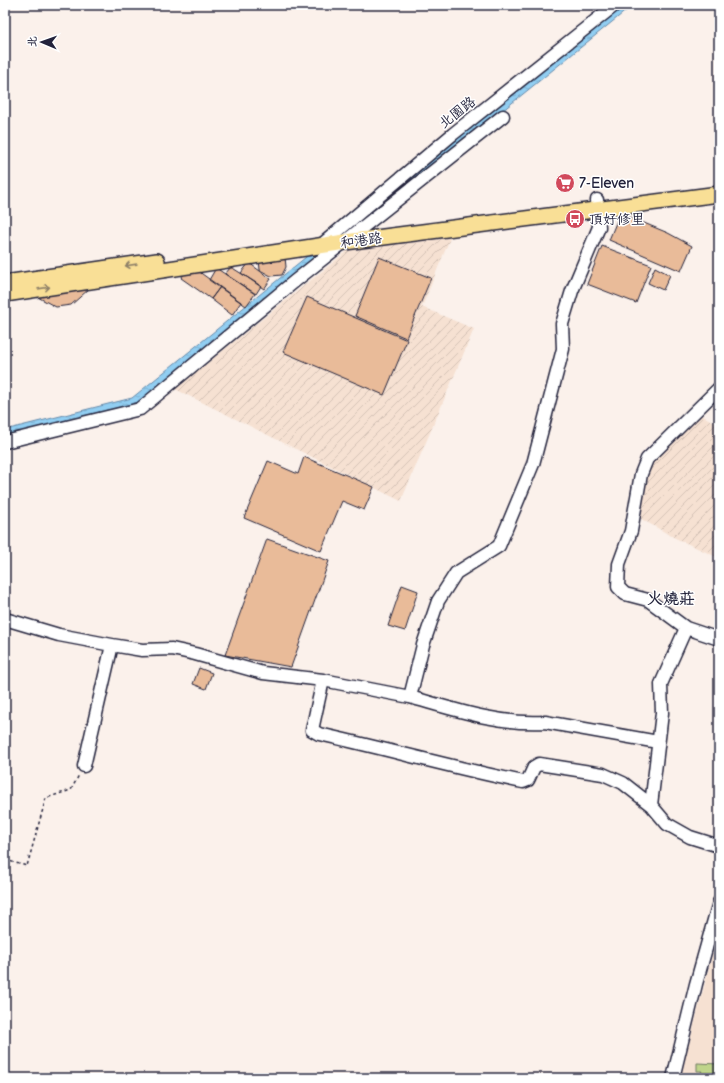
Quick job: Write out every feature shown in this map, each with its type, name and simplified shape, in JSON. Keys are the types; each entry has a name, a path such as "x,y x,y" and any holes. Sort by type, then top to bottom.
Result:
{"main road":[{"name":"和港路","path":"598,205 719,183"},
{"name":"和港路","path":"5,283 499,217 598,205 719,194"},
{"name":"和港路","path":"5,294 336,239"}],"street":[{"name":"北園路","path":"336,239 453,134 615,5"},
{"path":"5,442 140,409 336,239 467,146 503,116"},
{"path":"453,134 467,146"},
{"path":"410,697 423,645 438,601 456,573 499,546 533,464 563,349 562,324 572,291 599,227 598,205"},
{"path":"719,388 646,459 641,474 631,531 619,564 618,587 625,594 648,600 686,628 719,639"},
{"path":"5,619 59,635 142,650 172,649 263,673 323,680 410,697 480,716 530,723 545,722 658,742"},
{"path":"651,805 662,714 661,684 686,628"},
{"path":"84,766 112,645"},
{"path":"323,680 312,730 319,734 391,750 464,770 523,782 528,780 534,767 539,764 603,774 623,783 651,805 667,824 690,837 719,846"},
{"path":"673,1078 696,984 719,902"}],"path":[{"path":"5,860 27,866 46,798 71,790 84,766"}],"shaded area":[{"path":"451,236 422,307 474,329 401,501 175,389 351,248"},
{"path":"698,413 719,425 719,558 675,538 636,516 649,467"},
{"path":"719,930 719,1078 680,1078"}],"green space":[{"path":"697,1063 719,1064 719,1078 697,1078 702,1071 697,1071"}],"water":[{"path":"607,5 633,5 139,405 5,439 5,430 132,398 432,155"}],"building":[{"path":"620,213 668,233 692,246 681,271 609,240"},
{"path":"602,246 651,265 636,303 587,284"},
{"path":"285,257 286,267 282,275 271,276 260,270 259,259"},
{"path":"379,257 431,278 406,338 355,316"},
{"path":"249,263 271,279 264,289 241,273"},
{"path":"231,267 261,286 256,294 225,274"},
{"path":"655,267 670,275 663,290 648,283"},
{"path":"216,268 255,294 246,306 209,280"},
{"path":"198,271 220,287 211,299 181,278 185,273"},
{"path":"220,287 241,302 232,315 211,299"},
{"path":"89,289 71,305 56,307 34,295"},
{"path":"307,297 407,340 384,395 283,352"},
{"path":"304,457 374,487 364,510 342,501 321,551 244,518 268,461 298,474"},
{"path":"267,539 329,561 291,667 225,655"},
{"path":"402,585 418,591 405,631 388,626"},
{"path":"199,668 212,673 206,689 193,684"}],"place":[{"name":"7-Eleven","path":"565,183"},
{"name":"頂好修里","path":"575,219"}],"district":[{"name":"火燒莊","path":"671,598"}]}
